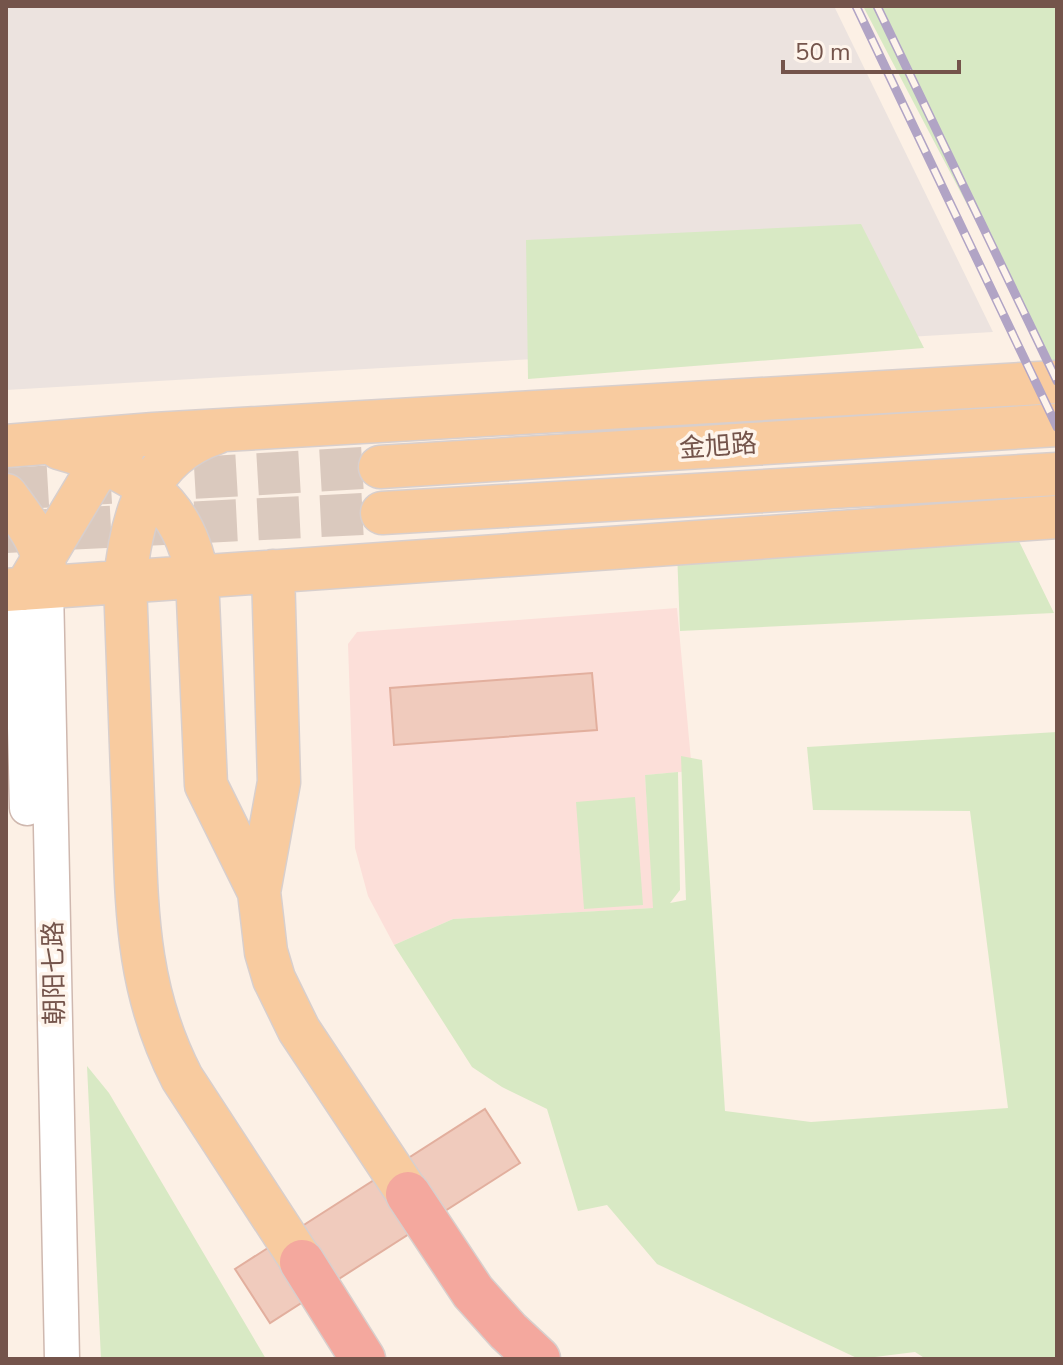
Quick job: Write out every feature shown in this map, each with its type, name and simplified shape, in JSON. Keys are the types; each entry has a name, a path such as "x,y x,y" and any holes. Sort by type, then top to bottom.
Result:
{"highway":[{"path":"408,1194 473,1292 538,1359"},
{"path":"302,1262 363,1359"}],"main road":[{"path":"19,445 154,434 1057,382"},
{"name":"金旭路","path":"380,467 1057,425"},
{"path":"229,430 185,448 162,469 149,487 135,518 125,582 137,917 148,991 162,1035 182,1078 302,1262"},
{"path":"30,581 91,479 105,462 128,445 154,434"},
{"path":"19,445 60,448 105,462 149,487 164,502 183,531 195,560 197,576 206,785 259,892"},
{"name":"金旭路","path":"382,513 1057,474"},
{"path":"6,495 38,540 30,581"},
{"path":"30,581 125,582 1057,517"},
{"path":"273,571 279,782 259,892 266,952 284,1003 408,1194"}],"street":[{"name":"朝阳七路","path":"30,581 23,622 40,1359"},
{"name":"朝阳七路","path":"30,581 62,1359"}],"shaded area":[{"path":"6,6 834,6 993,332 6,390"},
{"path":"677,608 692,771 645,775 654,908 453,919 394,945 368,896 355,848 348,644 357,632"}],"green space":[{"path":"863,6 1057,6 1057,387 1036,336"},
{"path":"861,224 924,348 528,379 526,240"},
{"path":"1014,531 1054,613 680,631 677,551"},
{"path":"1057,732 1057,1359 926,1359 915,1352 859,1359 657,1264 607,1205 578,1211 547,1109 502,1087 472,1067 394,945 453,919 653,908 645,775 678,772 680,890 670,903 686,900 681,756 702,760 725,1111 811,1122 1008,1108 970,811 813,810 807,747"},
{"path":"635,797 643,905 584,909 576,802"},
{"path":"87,1066 109,1093 266,1359 101,1359"}],"building":[{"path":"592,673 597,730 394,745 390,688"},
{"path":"485,1109 520,1163 270,1323 235,1269"}],"tunnel":[{"path":"6,489 380,467"},
{"path":"6,532 382,513"}],"railway":[{"path":"856,6 1057,427"},
{"path":"877,6 1057,381"}]}
